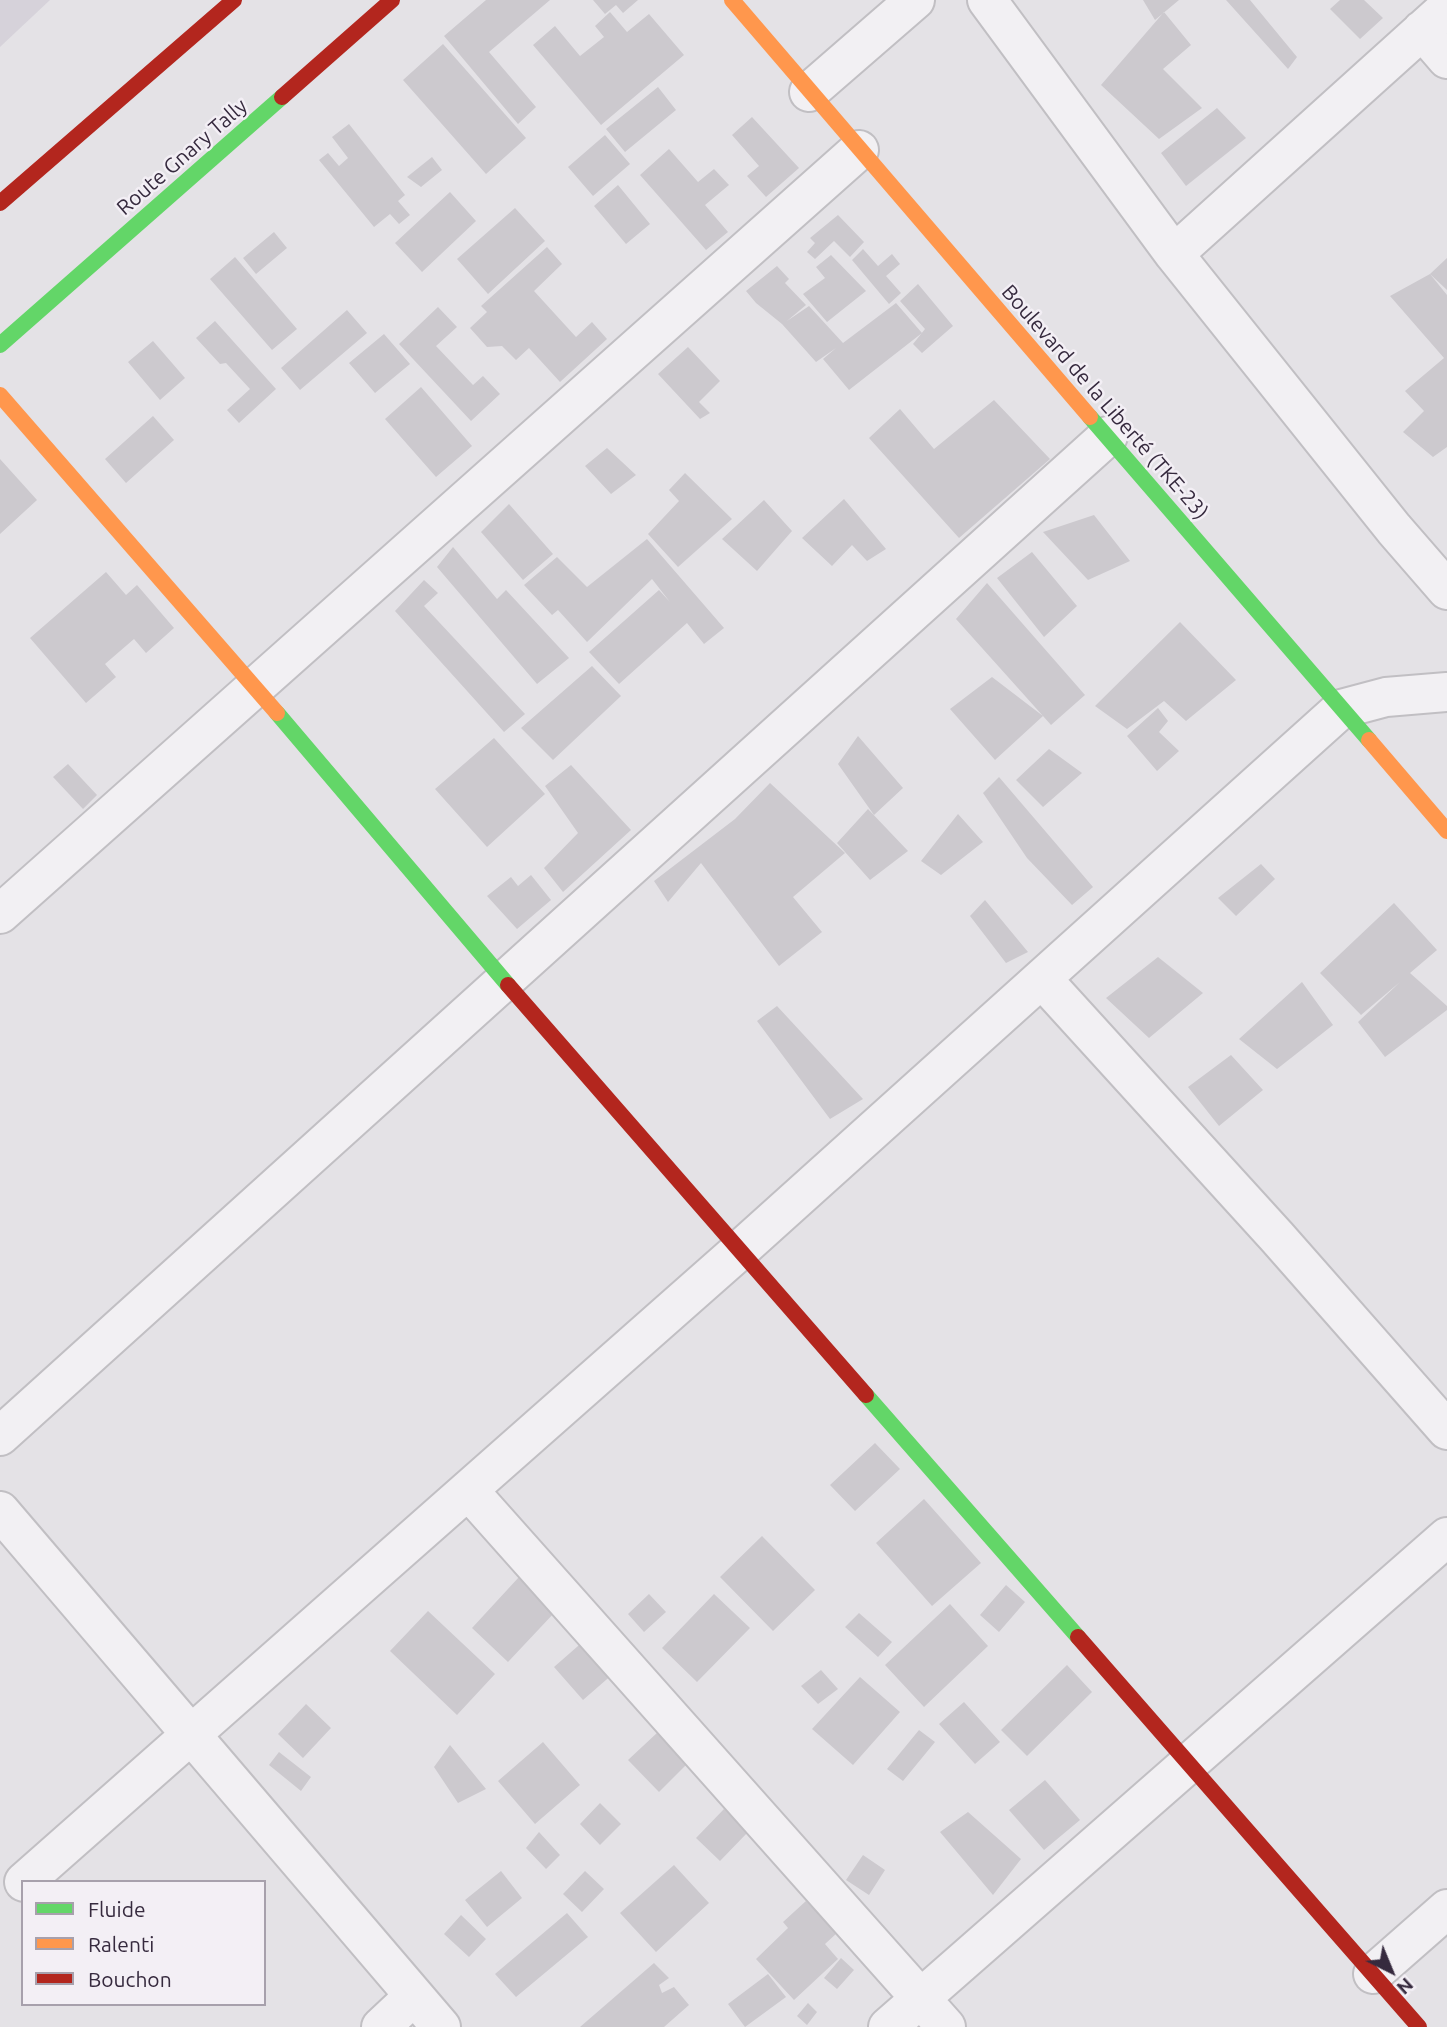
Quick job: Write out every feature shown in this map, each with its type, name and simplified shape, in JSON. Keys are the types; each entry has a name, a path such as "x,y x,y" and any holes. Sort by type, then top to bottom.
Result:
{"street":[{"path":"0,203 234,0"},
{"name":"Route Gnary Tally","path":"0,345 392,0"},
{"name":"Boulevard de la Liberté (TKE-23)","path":"732,0 1447,831"},
{"path":"809,92 915,0"},
{"path":"987,0 1174,254 1447,590"},
{"path":"1174,254 1435,19 1447,59"},
{"path":"0,914 859,150"},
{"path":"0,395 254,687 504,981 1419,2027"},
{"path":"0,1436 1108,436"},
{"path":"25,1880 740,1250 1341,709 1386,697 1447,692"},
{"path":"1043,980 1277,1237 1447,1430"},
{"path":"469,1491 946,2027"},
{"path":"0,1511 441,2027"},
{"path":"888,2027 1447,1537"},
{"path":"0,1903 21,1884"},
{"path":"1373,1974 1447,1909"},
{"path":"381,2027 414,1996"}],"shaded area":[{"path":"0,0 50,0 0,47"}],"building":[{"path":"486,0 550,0 489,52 536,107 518,124 444,36"},
{"path":"593,0 638,0 623,13 616,5 605,14"},
{"path":"1143,0 1179,0 1155,20"},
{"path":"1226,0 1250,0 1297,57 1288,69"},
{"path":"1340,0 1364,0 1383,18 1360,39 1330,9"},
{"path":"610,12 627,32 649,14 684,55 601,125 533,45 555,26 580,56 604,37 595,26"},
{"path":"1164,12 1191,45 1163,69 1202,108 1159,139 1101,85"},
{"path":"443,44 526,138 486,174 403,80"},
{"path":"658,87 676,110 625,152 606,129"},
{"path":"1217,108 1246,138 1186,186 1161,153"},
{"path":"752,117 799,168 766,197 747,176 759,166 732,135"},
{"path":"349,124 405,195 398,201 410,215 399,224 390,214 374,227 319,160 328,153 339,166 348,158 332,137"},
{"path":"605,135 630,164 593,196 568,167"},
{"path":"669,149 698,182 714,169 729,185 705,205 728,232 706,250 640,175"},
{"path":"432,157 442,170 421,187 407,177"},
{"path":"618,185 650,224 626,244 594,206"},
{"path":"450,192 476,221 422,272 395,243"},
{"path":"515,208 545,241 488,294 457,259"},
{"path":"838,215 864,242 850,257 834,241 815,259 807,252 815,243 810,238"},
{"path":"274,232 287,248 256,274 243,258"},
{"path":"547,247 562,264 534,291 576,337 592,322 607,339 560,382 529,348 516,360 502,346 487,347 470,328 487,312 481,306"},
{"path":"863,249 878,266 892,254 900,264 886,276 901,293 889,304 852,260"},
{"path":"831,255 866,291 827,322 803,294 825,278 816,267"},
{"path":"235,257 297,329 272,350 210,279"},
{"path":"1447,258 1447,290 1430,274"},
{"path":"777,266 789,279 785,283 806,305 787,321 809,306 843,343 896,303 922,333 849,390 823,359 836,348 816,362 782,324 746,291"},
{"path":"1430,274 1447,295 1447,447 1433,457 1403,432 1424,411 1405,391 1444,358 1390,296"},
{"path":"918,284 953,326 922,353 913,344 925,329 900,301"},
{"path":"438,307 457,327 436,346 473,385 483,376 500,394 471,421 399,344"},
{"path":"347,310 367,333 300,390 281,368"},
{"path":"215,321 276,389 239,423 227,410 250,389 226,363 220,364 196,338"},
{"path":"384,334 410,364 375,393 349,363"},
{"path":"153,341 185,378 160,400 128,362"},
{"path":"688,347 720,381 699,402 710,413 700,419 658,374"},
{"path":"421,387 472,446 436,477 385,419"},
{"path":"994,400 1050,459 959,538 869,438 900,409 934,449"},
{"path":"153,416 174,440 126,483 105,459"},
{"path":"607,448 636,475 611,494 585,466"},
{"path":"0,459 37,500 0,534"},
{"path":"685,473 732,519 678,567 648,534 679,501 669,490"},
{"path":"844,499 886,549 867,561 852,545 832,566 802,538"},
{"path":"764,500 792,531 757,571 722,539"},
{"path":"509,504 553,554 523,580 481,532"},
{"path":"1094,515 1130,561 1088,580 1043,532"},
{"path":"647,539 724,628 704,644 687,623 619,684 589,652 659,590 670,602 652,579 587,642 558,610 552,615 524,585 557,557 587,587"},
{"path":"453,547 497,599 506,590 569,658 537,684 437,567"},
{"path":"1032,552 1077,606 1044,637 997,578"},
{"path":"106,572 126,595 137,585 174,628 146,653 134,639 105,664 116,677 86,703 30,638"},
{"path":"424,580 438,593 424,606 525,714 504,732 395,611"},
{"path":"987,583 1085,695 1051,725 956,619"},
{"path":"1180,622 1236,680 1186,721 1164,701 1127,729 1095,706"},
{"path":"592,666 621,696 553,760 521,728"},
{"path":"992,677 1043,716 995,760 950,709"},
{"path":"1158,708 1168,721 1159,732 1179,751 1157,771 1127,736"},
{"path":"858,736 903,788 874,815 838,764"},
{"path":"494,738 545,794 487,847 435,789"},
{"path":"1049,749 1082,773 1043,807 1016,780"},
{"path":"68,764 97,795 83,809 53,777"},
{"path":"571,765 631,830 563,892 544,868 578,833 545,786"},
{"path":"999,777 1093,887 1072,905 1027,858 983,793"},
{"path":"770,783 845,853 793,897 822,932 779,966 701,863 668,902 654,881 735,819"},
{"path":"868,809 908,851 870,880 837,843"},
{"path":"958,814 983,842 941,875 921,861"},
{"path":"1261,864 1275,879 1236,916 1218,898"},
{"path":"531,875 551,900 517,929 487,896 511,877 518,886"},
{"path":"985,900 1028,952 1006,963 970,916"},
{"path":"1394,903 1437,950 1410,973 1447,1006 1447,1010 1385,1057 1358,1022 1400,982 1361,1015 1320,973"},
{"path":"1158,957 1203,993 1149,1038 1106,998"},
{"path":"1302,982 1333,1025 1277,1069 1239,1039"},
{"path":"777,1006 863,1099 830,1119 757,1021"},
{"path":"1231,1055 1263,1090 1219,1126 1188,1087"},
{"path":"875,1443 900,1469 855,1511 830,1485"},
{"path":"924,1499 981,1563 932,1606 876,1543"},
{"path":"762,1536 815,1590 773,1631 720,1577"},
{"path":"519,1577 555,1612 508,1662 472,1628"},
{"path":"1006,1585 1025,1602 999,1632 980,1615"},
{"path":"649,1594 666,1612 644,1632 628,1614"},
{"path":"714,1594 750,1628 697,1682 662,1648"},
{"path":"950,1604 988,1646 924,1707 885,1665"},
{"path":"428,1611 495,1674 457,1715 390,1651"},
{"path":"859,1613 892,1642 878,1657 845,1627"},
{"path":"586,1639 614,1673 583,1700 554,1667"},
{"path":"1067,1665 1092,1692 1027,1756 1001,1730"},
{"path":"821,1670 838,1689 818,1704 801,1686"},
{"path":"860,1677 900,1712 853,1765 812,1729"},
{"path":"964,1702 1000,1742 975,1764 939,1724"},
{"path":"306,1704 331,1728 303,1758 278,1734"},
{"path":"919,1730 935,1742 903,1781 887,1769"},
{"path":"658,1732 688,1763 659,1792 628,1760"},
{"path":"543,1742 580,1785 535,1824 498,1781"},
{"path":"450,1745 486,1789 458,1803 434,1767"},
{"path":"279,1752 311,1777 301,1791 269,1765"},
{"path":"1045,1780 1080,1820 1044,1850 1009,1810"},
{"path":"600,1803 621,1824 600,1845 580,1824"},
{"path":"724,1809 748,1832 720,1861 696,1838"},
{"path":"968,1812 1021,1859 993,1895 940,1832"},
{"path":"539,1832 560,1855 546,1869 526,1848"},
{"path":"863,1855 885,1870 869,1895 846,1880"},
{"path":"674,1865 709,1903 656,1952 620,1913"},
{"path":"501,1871 522,1898 487,1927 465,1900"},
{"path":"585,1871 604,1889 582,1912 563,1894"},
{"path":"806,1901 837,1933 825,1944 838,1959 794,2000 756,1959 788,1928 783,1922"},
{"path":"567,1913 588,1937 516,1997 495,1974"},
{"path":"461,1915 486,1939 469,1957 444,1934"},
{"path":"841,1958 854,1970 837,1989 824,1978"},
{"path":"654,1963 669,1978 659,1985 662,1993 674,1987 689,2005 664,2027 580,2027"},
{"path":"768,1974 786,1997 745,2027 728,2004"},
{"path":"808,2003 817,2012 807,2025 797,2016"}],"traffic: fast":[{"path":"0,345 282,97"},
{"path":"1090,417 1369,740"},
{"path":"277,713 508,985"},
{"path":"866,1395 1078,1637"}],"traffic: slow":[{"path":"732,0 1090,417"},
{"path":"0,395 277,713"},
{"path":"1369,740 1447,831"}],"traffic: jam":[{"path":"0,203 234,0"},
{"path":"282,97 392,0"},
{"path":"508,985 866,1395"},
{"path":"1078,1637 1419,2027"}]}
